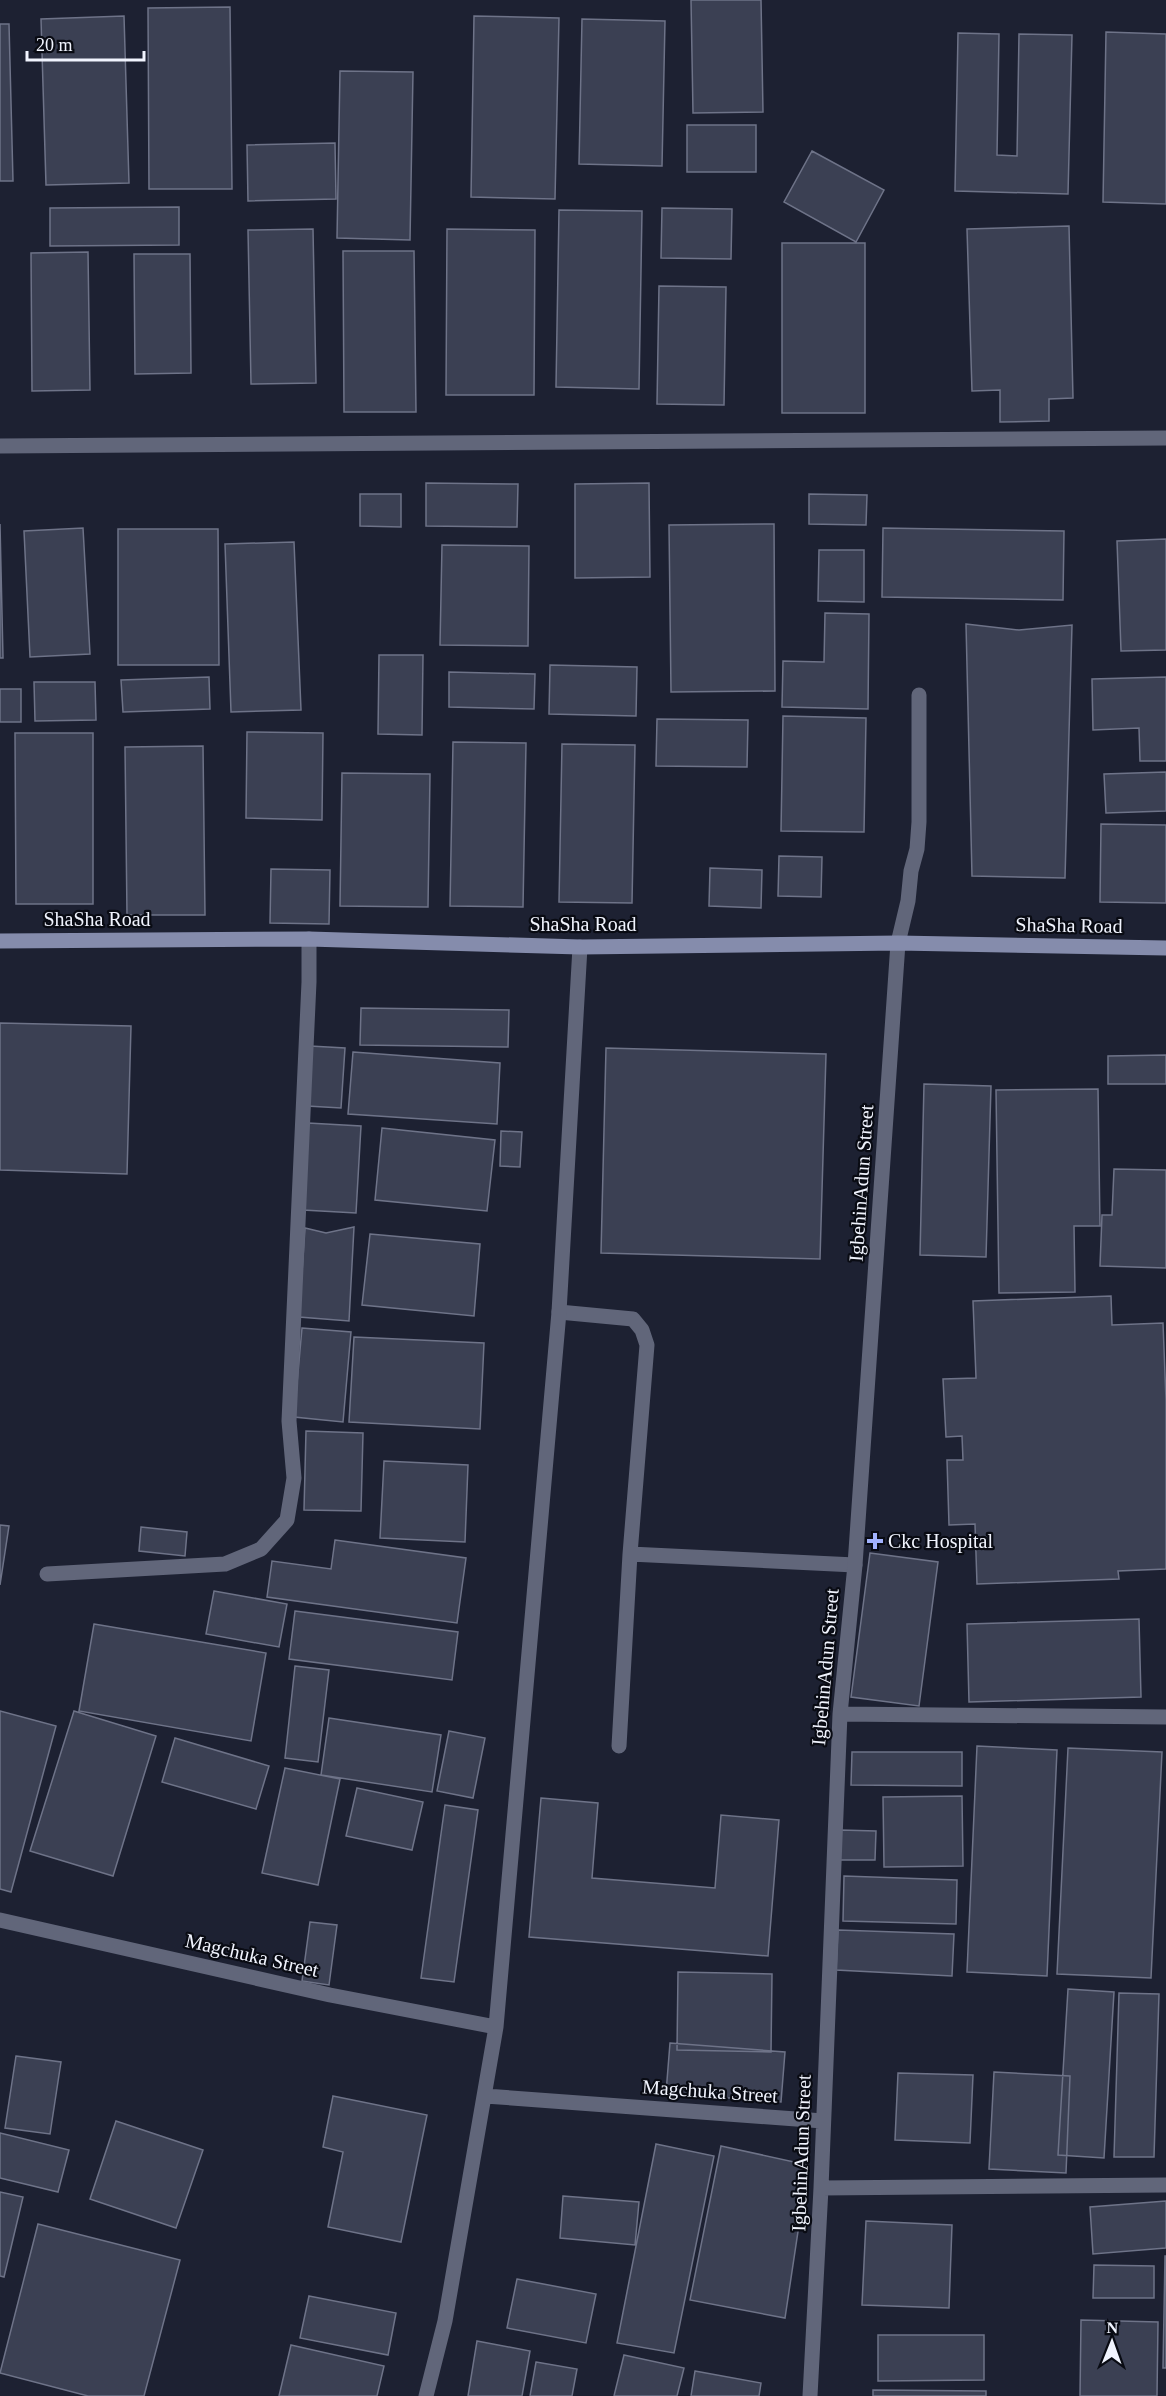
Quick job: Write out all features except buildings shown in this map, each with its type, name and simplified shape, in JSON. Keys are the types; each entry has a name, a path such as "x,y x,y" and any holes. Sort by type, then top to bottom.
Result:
{"street":[{"path":"0,446 1166,438"},
{"name":"IgbehinAdun Street","path":"810,2396 824,2121 840,1714 855,1566 898,943 918,840 919,695"},
{"path":"47,1574 225,1564 261,1549 287,1520 294,1478 288,1421 309,982 309,939"},
{"name":"ShaSha Road","path":"0,941 309,939 580,947 898,943 1166,948"},
{"path":"426,2396 445,2321 496,2027 560,1312 580,947"},
{"path":"560,1312 633,1318 642,1330 647,1345 630,1554 619,1746"},
{"path":"630,1554 855,1566"},
{"path":"840,1714 1166,1717"},
{"name":"Magchuka Street","path":"0,1920 330,1995 496,2027"},
{"name":"Magchuka Street","path":"485,2096 824,2121"},
{"path":"821,2188 1166,2185"}],"place":[{"name":"Ckc Hospital","path":"875,1541"}]}
